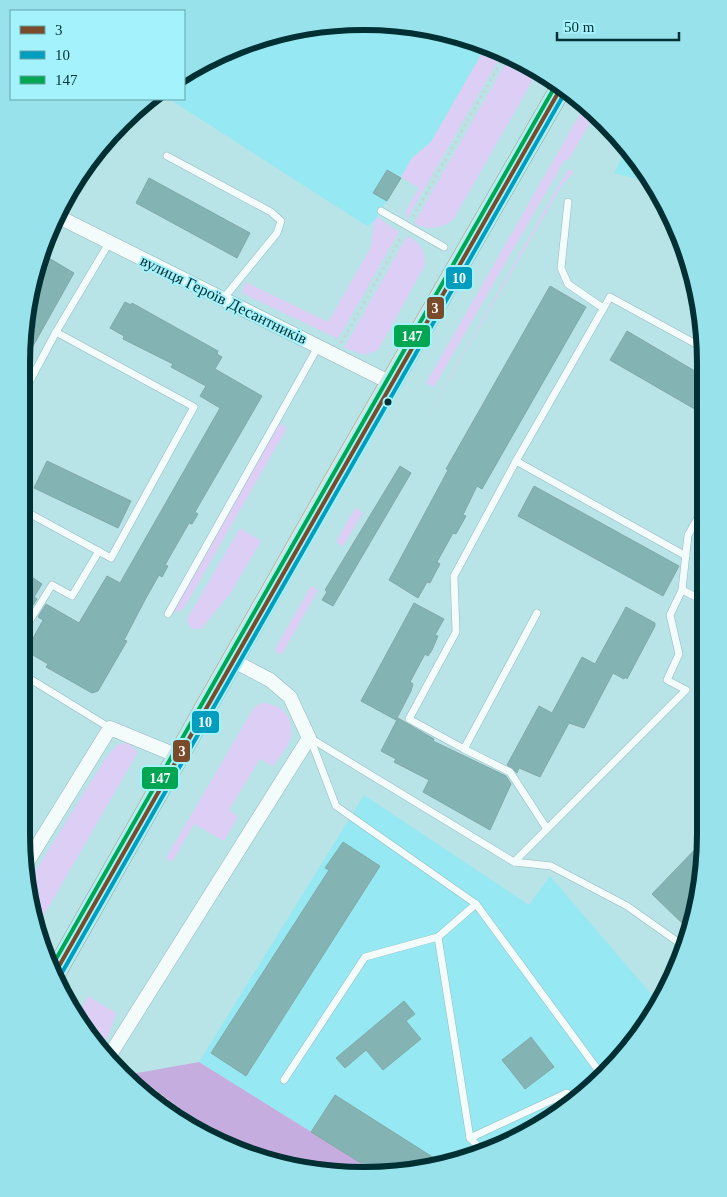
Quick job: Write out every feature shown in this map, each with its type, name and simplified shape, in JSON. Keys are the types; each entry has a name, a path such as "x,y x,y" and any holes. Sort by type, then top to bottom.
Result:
{"main road":[{"path":"58,968 232,660 558,93"}],"street":[{"name":"вулиця Героїв Десантників","path":"63,219 319,345 391,383"},
{"path":"112,1052 309,738 290,697 270,680 232,660"},
{"path":"31,856 118,729 178,756"}],"lane":[{"path":"167,156 271,212 281,221 277,233 223,299"},
{"path":"568,202 561,268 568,284 602,308"},
{"path":"381,211 444,247"},
{"path":"30,381 56,332 109,243"},
{"path":"547,829 510,772 408,719 456,632 454,576 602,308 610,298 696,344"},
{"path":"30,514 111,558 194,407 56,332"},
{"path":"168,614 319,345"},
{"path":"516,461 686,556"},
{"path":"514,862 686,690 667,680 679,654 670,615 682,590 688,536 697,520"},
{"path":"30,621 52,585 72,596 99,551"},
{"path":"682,590 697,598"},
{"path":"464,749 537,613"},
{"path":"30,679 118,729"},
{"path":"309,738 514,862 551,866 627,906 678,943"},
{"path":"309,738 336,806 476,904 598,1070"},
{"path":"31,846 36,848"},
{"path":"284,1080 365,957 438,937 476,904"},
{"path":"438,937 470,1138 478,1146"},
{"path":"470,1138 567,1093 569,1096"}],"path":[{"path":"340,346 502,60"},
{"path":"139,1080 193,1120"}],"shaded area":[{"path":"342,31 385,31 429,36 483,52 431,142 412,158 374,222 367,226 171,100 185,100 185,82 216,64 256,48 298,36"},
{"path":"483,52 499,59 407,219 405,212 419,188 401,177 412,158 431,142"},
{"path":"506,62 534,77 453,220 434,228 414,223"},
{"path":"581,111 591,121 569,159 564,161 434,387 426,383"},
{"path":"624,155 645,185 634,178 614,173"},
{"path":"568,169 574,172 562,185 418,433"},
{"path":"377,217 399,232 338,339 242,293 245,282 328,322 371,247 374,222"},
{"path":"407,236 421,247 425,265 378,350 365,355 344,348"},
{"path":"279,423 287,428 184,608 176,613 174,609"},
{"path":"355,508 363,513 343,546 336,542"},
{"path":"240,528 261,541 230,594 201,629 192,629 187,621 188,617"},
{"path":"311,586 318,590 282,654 277,653 275,649"},
{"path":"261,703 275,706 286,713 291,725 290,739 287,746 273,766 260,759 229,810 238,817 224,841 194,824 172,862 166,858 253,709"},
{"path":"127,742 138,752 41,920 33,875 107,756 117,745"},
{"path":"364,795 529,905 550,876 654,997 628,1037 599,1069 567,1098 511,1133 471,1149 429,1161 367,1167 199,1062"},
{"path":"88,996 116,1013 109,1034 104,1043 86,1019 81,1010"},
{"path":"199,1062 367,1167 298,1161 236,1142 178,1111 133,1074"}],"building":[{"path":"387,170 401,178 387,201 373,193"},
{"path":"149,178 250,233 237,258 136,203"},
{"path":"48,257 74,273 31,350 36,298"},
{"path":"550,286 586,307 482,489 477,486 463,515 466,516 456,534 453,533 437,562 440,564 430,583 427,582 418,598 389,580 448,470 446,469"},
{"path":"125,302 131,305 132,303 218,351 217,354 222,357 215,369 262,396 195,512 198,514 192,524 189,523 165,565 168,566 162,577 159,575 146,598 124,640 127,641 98,691 92,693 46,667 48,664 30,653 30,644 43,620 38,617 46,604 79,623 107,576 120,583 220,408 200,396 206,386 171,367 173,364 123,339 124,336 110,328"},
{"path":"627,331 697,372 697,410 610,360"},
{"path":"47,461 131,501 118,528 34,488"},
{"path":"400,466 411,473 333,606 322,600 327,592 325,590"},
{"path":"534,486 679,566 663,596 518,516"},
{"path":"30,576 42,584 34,597 37,599 30,610"},
{"path":"414,603 444,619 435,635 438,636 432,650 428,656 425,654 410,682 413,684 411,691 396,720 361,701"},
{"path":"626,607 655,623 627,679 613,673 584,728 569,723 540,777 519,768 517,773 507,765 539,706 552,713 582,657 595,664"},
{"path":"398,718 434,739 433,741 506,776 511,784 490,830 423,792 429,780 394,762 396,759 381,751"},
{"path":"343,842 380,866 246,1076 211,1053 329,870 325,868"},
{"path":"696,848 691,899 684,924 652,894"},
{"path":"404,1001 415,1014 406,1021 421,1039 383,1070 366,1050 345,1068 336,1058"},
{"path":"531,1037 554,1067 525,1089 502,1060"},
{"path":"335,1095 436,1159 407,1164 367,1167 311,1132"}],"transit line":[{"name":"147","path":"55,961 553,89"},
{"name":"3","path":"58,968 558,93"},
{"name":"10","path":"61,974 563,96"}]}
